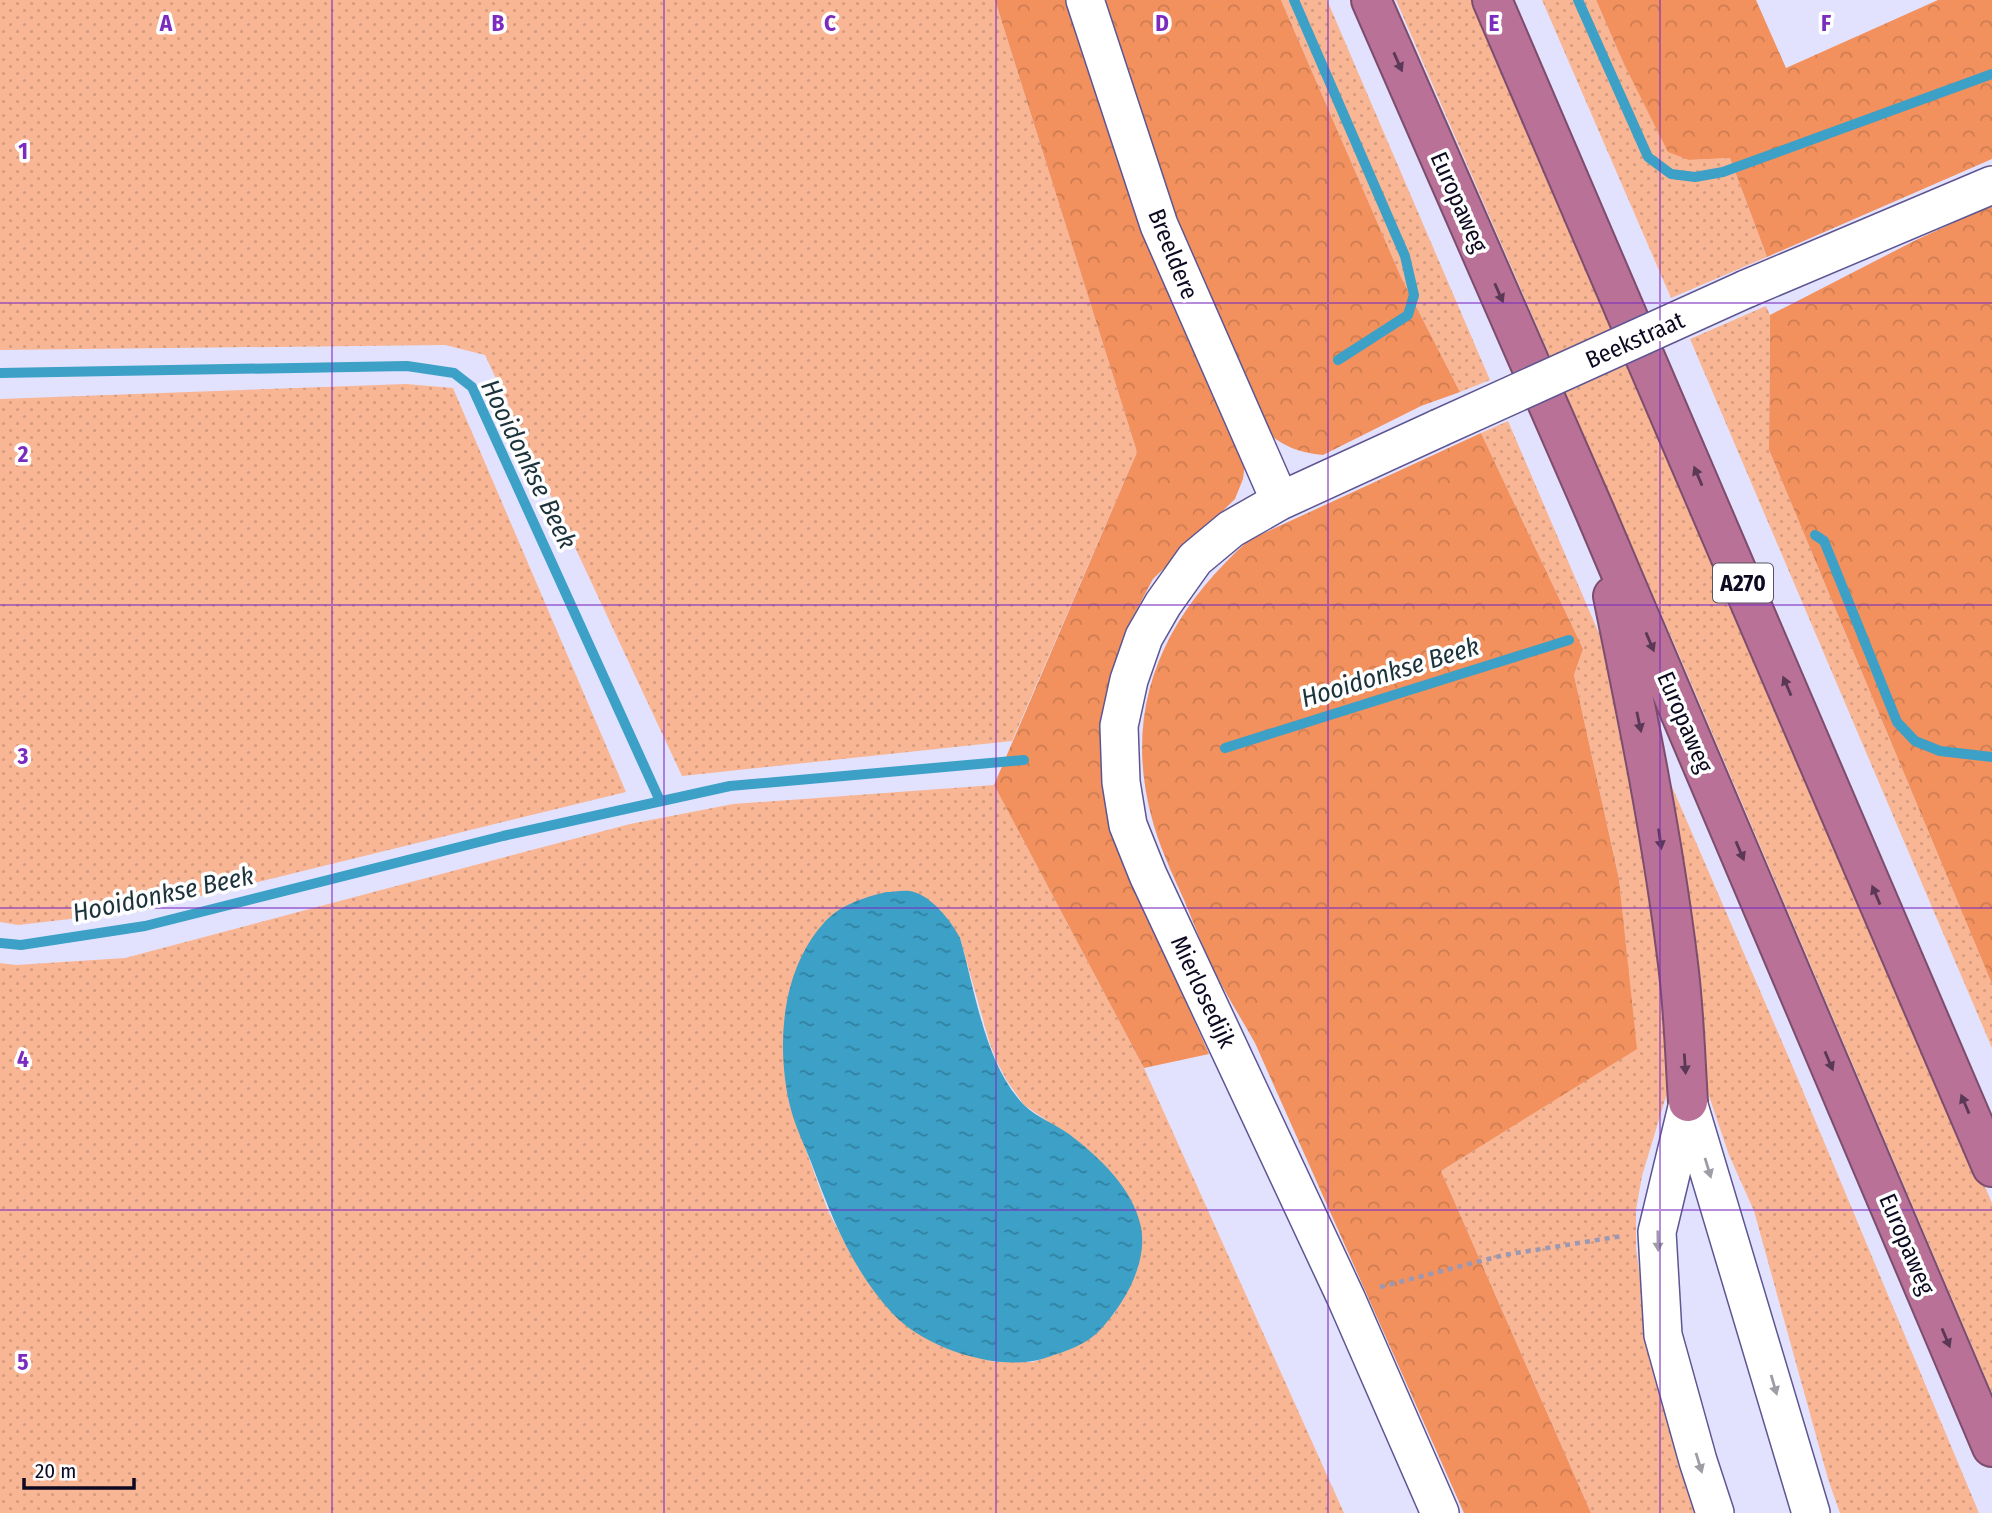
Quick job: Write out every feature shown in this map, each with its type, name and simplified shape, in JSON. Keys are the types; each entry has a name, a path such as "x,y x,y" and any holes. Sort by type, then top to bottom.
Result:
{"highway":[{"name":"Europaweg","path":"1371,0 1595,512 1992,1447"},
{"name":"A270","path":"1492,0 1992,1167"},
{"path":"1595,512 1650,771 1678,966 1688,1102"}],"street":[{"name":"Breeldere","path":"1085,0 1159,225 1280,501"},
{"name":"Beekstraat","path":"1280,501 1746,289 1992,185"},
{"name":"Mierlosedijk","path":"1280,501 1231,529 1195,559 1163,604 1144,637 1129,680 1119,726 1121,782 1128,825 1148,876 1346,1298 1440,1513"},
{"path":"1688,1102 1657,1232 1663,1335 1715,1513"},
{"path":"1688,1102 1811,1513"}],"path":[{"path":"1346,1298 1504,1255 1657,1232"}],"shaded area":[{"path":"0,0 995,0 1137,452 1012,741 682,776 485,355 445,345 0,350"},
{"path":"1281,0 1327,0 1490,380 1460,392 1401,277"},
{"path":"1396,0 1477,0 1758,651 1992,1203 1992,1393 1689,678"},
{"path":"1542,0 1596,0 1623,62 1689,160 1730,158 1767,257 1671,298"},
{"path":"1766,306 1770,315 1769,450 1992,984 1992,1048 1690,339"},
{"path":"406,384 453,388 626,792 139,911 18,925 0,922 0,399"},
{"path":"1508,421 1604,645 1625,709 1676,1045 1667,1093 1642,1176 1636,1210 1636,1248 1644,1307 1700,1513 1591,1513 1441,1171 1636,1048 1619,879 1574,675 1583,649 1481,433"},
{"path":"1670,782 1792,1065 1979,1513 1840,1513 1828,1479 1754,1211 1729,1155 1706,1087 1665,783"},
{"path":"994,785 1144,1068 1344,1513 0,1513 0,963 16,965 125,958 630,824 733,804","holes":["960,938 989,1041 1007,1081 1024,1105 1046,1120 1129,1196 1141,1228 1138,1268 1115,1312 1075,1347 1033,1362 996,1362 971,1356 933,1341 894,1315 859,1269 828,1211 790,1106 783,1035"]}],"green space":[{"path":"995,0 1075,0 1246,455 1243,479 1235,499 1153,579 1130,622 1113,668 1104,712 1101,747 1104,795 1137,892 1209,1054 1144,1068 994,785 1137,452"},
{"path":"1097,0 1281,0 1401,277 1460,392 1421,406 1323,455 1290,447 1263,429 1193,278"},
{"path":"1596,0 1756,0 1786,68 1938,0 1992,0 1992,159 1767,257 1730,158 1689,160 1668,152 1623,62"},
{"path":"1992,205 1992,984 1769,450 1770,315 1916,240"},
{"path":"1481,433 1583,649 1574,675 1619,879 1637,1049 1441,1171 1591,1513 1464,1513 1255,1043 1204,949 1157,837 1143,774 1142,735 1147,698 1158,663 1174,630 1195,598 1220,568 1249,540"}],"water":[{"path":"886,892 914,892 928,899 947,918 960,938 983,1026 1000,1069 1011,1088 1024,1105 1069,1134 1103,1163 1123,1186 1137,1213 1141,1227 1141,1255 1132,1283 1118,1308 1100,1330 1088,1340 1066,1351 1024,1362 984,1359 942,1347 907,1326 893,1314 866,1280 844,1242 797,1128 786,1083 783,1035 790,987 798,964 809,943 829,917 852,903"}],"waterway":[{"path":"1294,0 1405,256 1414,295 1408,315 1338,360"},
{"path":"1578,0 1648,157 1671,174 1695,177 1723,172 1992,74"},
{"name":"Hooidonkse Beek","path":"0,373 407,366 454,373 472,387 660,801"},
{"name":"Hooidonkse Beek","path":"1815,535 1824,541 1897,722 1915,741 1940,751 1992,757"},
{"name":"Hooidonkse Beek","path":"1225,748 1569,640"},
{"name":"Hooidonkse Beek","path":"0,943 21,945 145,926 503,836 730,786 1024,760"}]}
